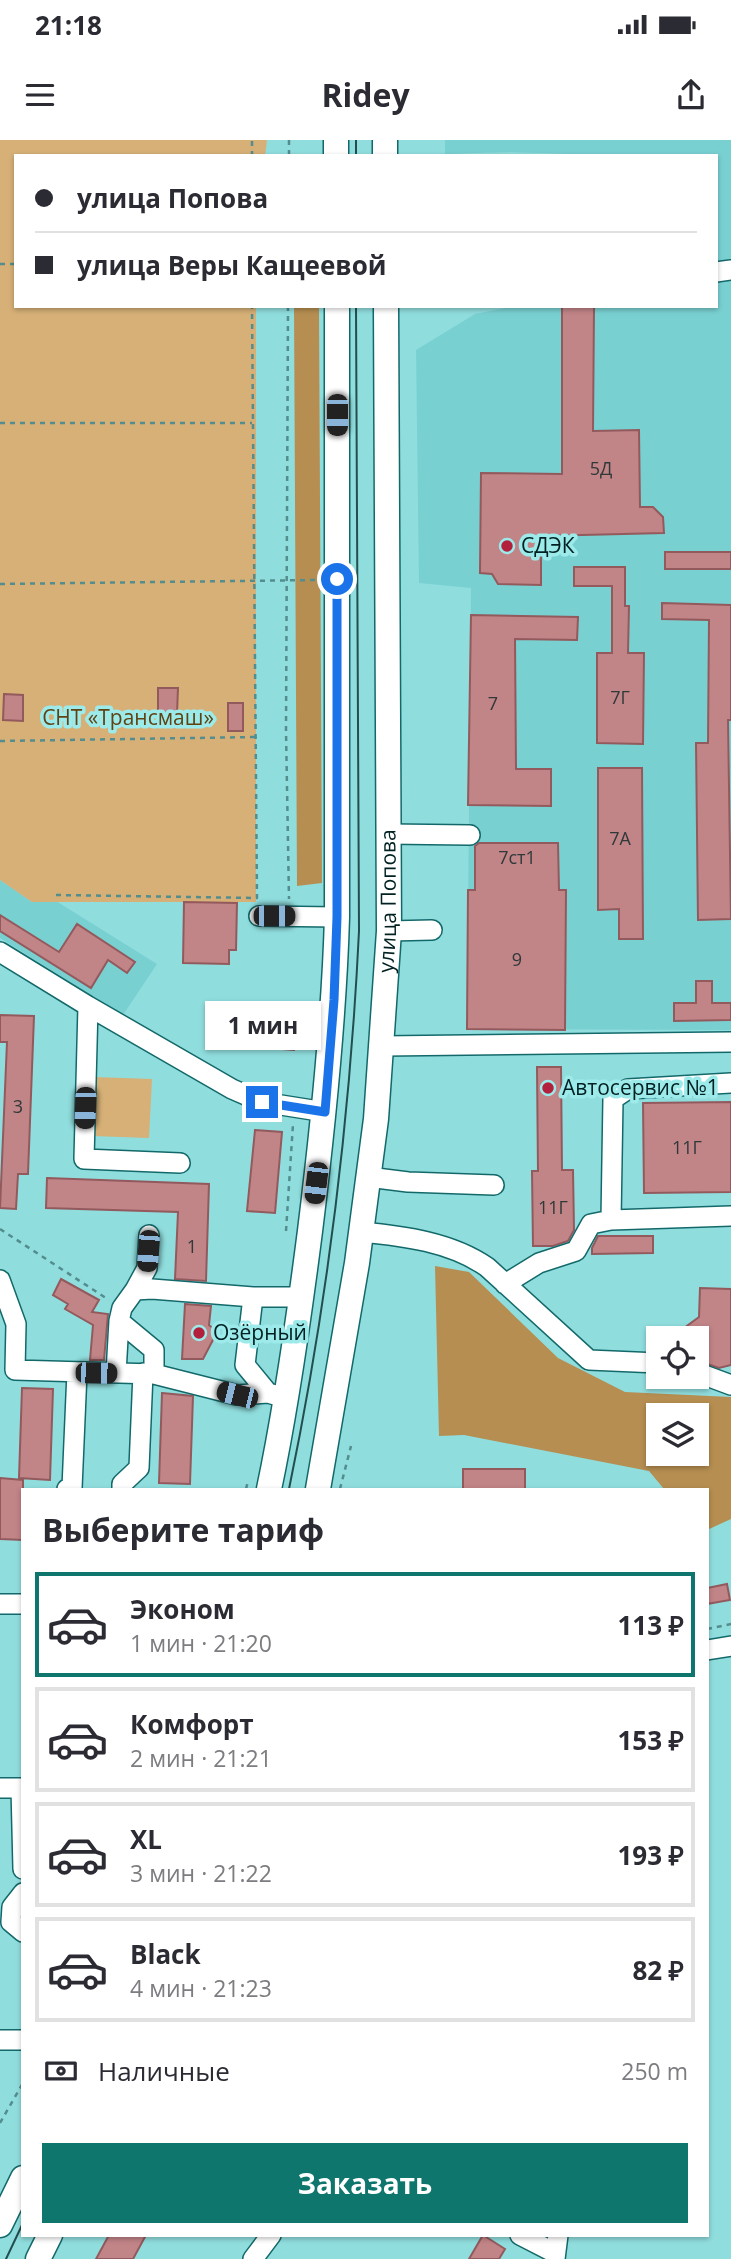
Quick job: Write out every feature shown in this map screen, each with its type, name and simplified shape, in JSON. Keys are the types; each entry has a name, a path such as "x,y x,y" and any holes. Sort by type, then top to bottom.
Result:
{"main road":[{"path":"269,1488 277,1395 302,1297 325,1112 334,1000 337,917 337,308"},
{"name":"улица Попова","path":"318,1488 361,1232 383,1046 389,931 386,308"},
{"path":"0,2225 21,2182"},
{"path":"38,2259 49,2237"}],"street":[{"path":"388,834 470,835"},
{"path":"259,916 337,917"},
{"path":"389,931 432,930"},
{"path":"1,953 232,1089 262,1102 325,1112"},
{"path":"88,1006 84,1159 180,1163"},
{"path":"383,1046 731,1042"},
{"path":"611,1220 614,1099 628,1089 731,1083"},
{"path":"368,1177 408,1182 494,1185"},
{"path":"505,1284 539,1263 576,1251 591,1224 611,1220 731,1216"},
{"path":"361,1232 406,1236 471,1256 487,1267 589,1360 646,1362"},
{"path":"116,1373 120,1315 147,1268 149,1235"},
{"path":"0,1280 16,1324 7,1370 148,1374 237,1395 277,1395"},
{"path":"135,1290 302,1297"},
{"path":"253,1297 245,1365 277,1395"},
{"path":"120,1315 155,1350 148,1374 139,1468 122,1484 122,1488"},
{"path":"72,1488 76,1372"},
{"path":"709,1376 731,1385"},
{"path":"0,1604 21,1604"},
{"path":"709,1650 731,1646"},
{"path":"0,1788 21,1788"},
{"path":"21,1896 12,1908 11,1922 21,1932"},
{"path":"0,2040 21,2040"},
{"path":"253,2259 270,2237"},
{"path":"525,2237 556,2249"}],"path":[{"path":"56,895 257,898 252,308"},
{"path":"288,308 286,730 290,916"},
{"path":"0,423 253,423"},
{"path":"0,584 337,579"},
{"path":"0,741 257,737"},
{"path":"0,1229 120,1315"},
{"path":"340,1488 351,1446"},
{"path":"709,1629 731,1624"},
{"path":"0,2123 21,2086"}],"shaded area":[{"path":"445,140 731,140 731,1030 467,1029 471,588 419,583 416,350 475,314 506,308 718,308 718,154 445,154"},
{"path":"294,308 319,308 322,883 297,886"},
{"path":"0,880 32,902 56,901 157,964 123,1015 0,938"},
{"path":"435,1266 469,1272 558,1358 625,1392 731,1397 731,1519 709,1529 709,1488 663,1488 649,1471 464,1435 439,1436"}],"green space":[{"name":"СНТ «Трансмаш»","path":"0,140 267,140 265,154 14,154 14,308 256,308 256,902 32,902 0,880"},
{"path":"94,1077 152,1079 149,1138 92,1136"}],"building":[{"path":"562,308 594,308 593,431 639,430 640,507 653,507 663,517 664,533 541,536 541,585 498,584 492,574 480,573 481,473 562,474"},
{"path":"665,552 731,552 731,569 665,569"},
{"path":"574,567 625,567 625,606 629,606 628,653 644,653 643,744 597,743 597,653 612,653 612,586 574,586"},
{"path":"662,603 731,605 731,720 728,720 731,919 698,920 696,743 708,743 709,620 662,619"},
{"path":"471,615 578,617 577,640 515,639 516,769 551,769 551,806 468,805"},
{"path":"158,688 178,688 177,714 158,714"},
{"path":"4,694 23,695 23,721 3,720"},
{"path":"228,703 243,703 243,731 228,731"},
{"path":"598,768 642,768 643,939 619,939 619,909 598,910"},
{"path":"479,843 558,843 559,890 566,890 565,1030 467,1029 468,890 475,890 475,846"},
{"path":"184,902 237,903 236,950 229,950 229,964 183,963"},
{"path":"0,915 59,952 77,924 135,962 127,973 108,960 91,988 0,931"},
{"path":"696,981 712,981 712,1003 731,1003 731,1020 674,1021 674,1003 696,1003"},
{"path":"0,1015 34,1016 28,1174 18,1174 16,1209 0,1208 7,1042 0,1042"},
{"path":"273,1025 297,1028 294,1050 270,1048"},
{"path":"537,1067 561,1067 562,1170 573,1170 574,1230 568,1241 553,1246 533,1246 532,1171 538,1171"},
{"path":"731,1102 731,1192 644,1193 643,1103"},
{"path":"255,1130 282,1132 275,1213 247,1211"},
{"path":"47,1178 209,1184 206,1281 175,1279 178,1212 46,1208"},
{"path":"598,1236 653,1236 653,1253 592,1254"},
{"path":"61,1279 99,1300 92,1312 108,1314 104,1360 90,1360 93,1325 65,1309 68,1304 53,1295"},
{"path":"700,1288 731,1289 731,1365 719,1368 709,1365 709,1326 687,1326 699,1317"},
{"name":"Озёрный","path":"185,1304 211,1306 209,1325 214,1329 215,1336 203,1359 182,1359"},
{"path":"22,1388 53,1389 50,1480 19,1478"},
{"path":"162,1393 193,1396 190,1484 159,1483"},
{"path":"463,1469 525,1469 525,1488 463,1488"},
{"path":"0,1478 23,1480 21,1540 0,1539"},
{"path":"727,1584 730,1600 709,1604 709,1588"},
{"path":"108,2237 145,2237 133,2259 96,2259"},
{"path":"482,2237 505,2249 499,2259 469,2259"}],"tram line":[{"path":"356,140 356,154"},
{"path":"289,1488 315,1351 335,1212 350,1071 359,931 356,308"},
{"path":"6,2259 21,2227"}],"place":[{"name":"СДЭК","path":"507,546"},
{"name":"Автосервис №1","path":"548,1088"},
{"name":"Озёрный","path":"199,1333"}],"route":[{"path":"262,1102 325,1112 334,1000 337,917 337,579"}]}
